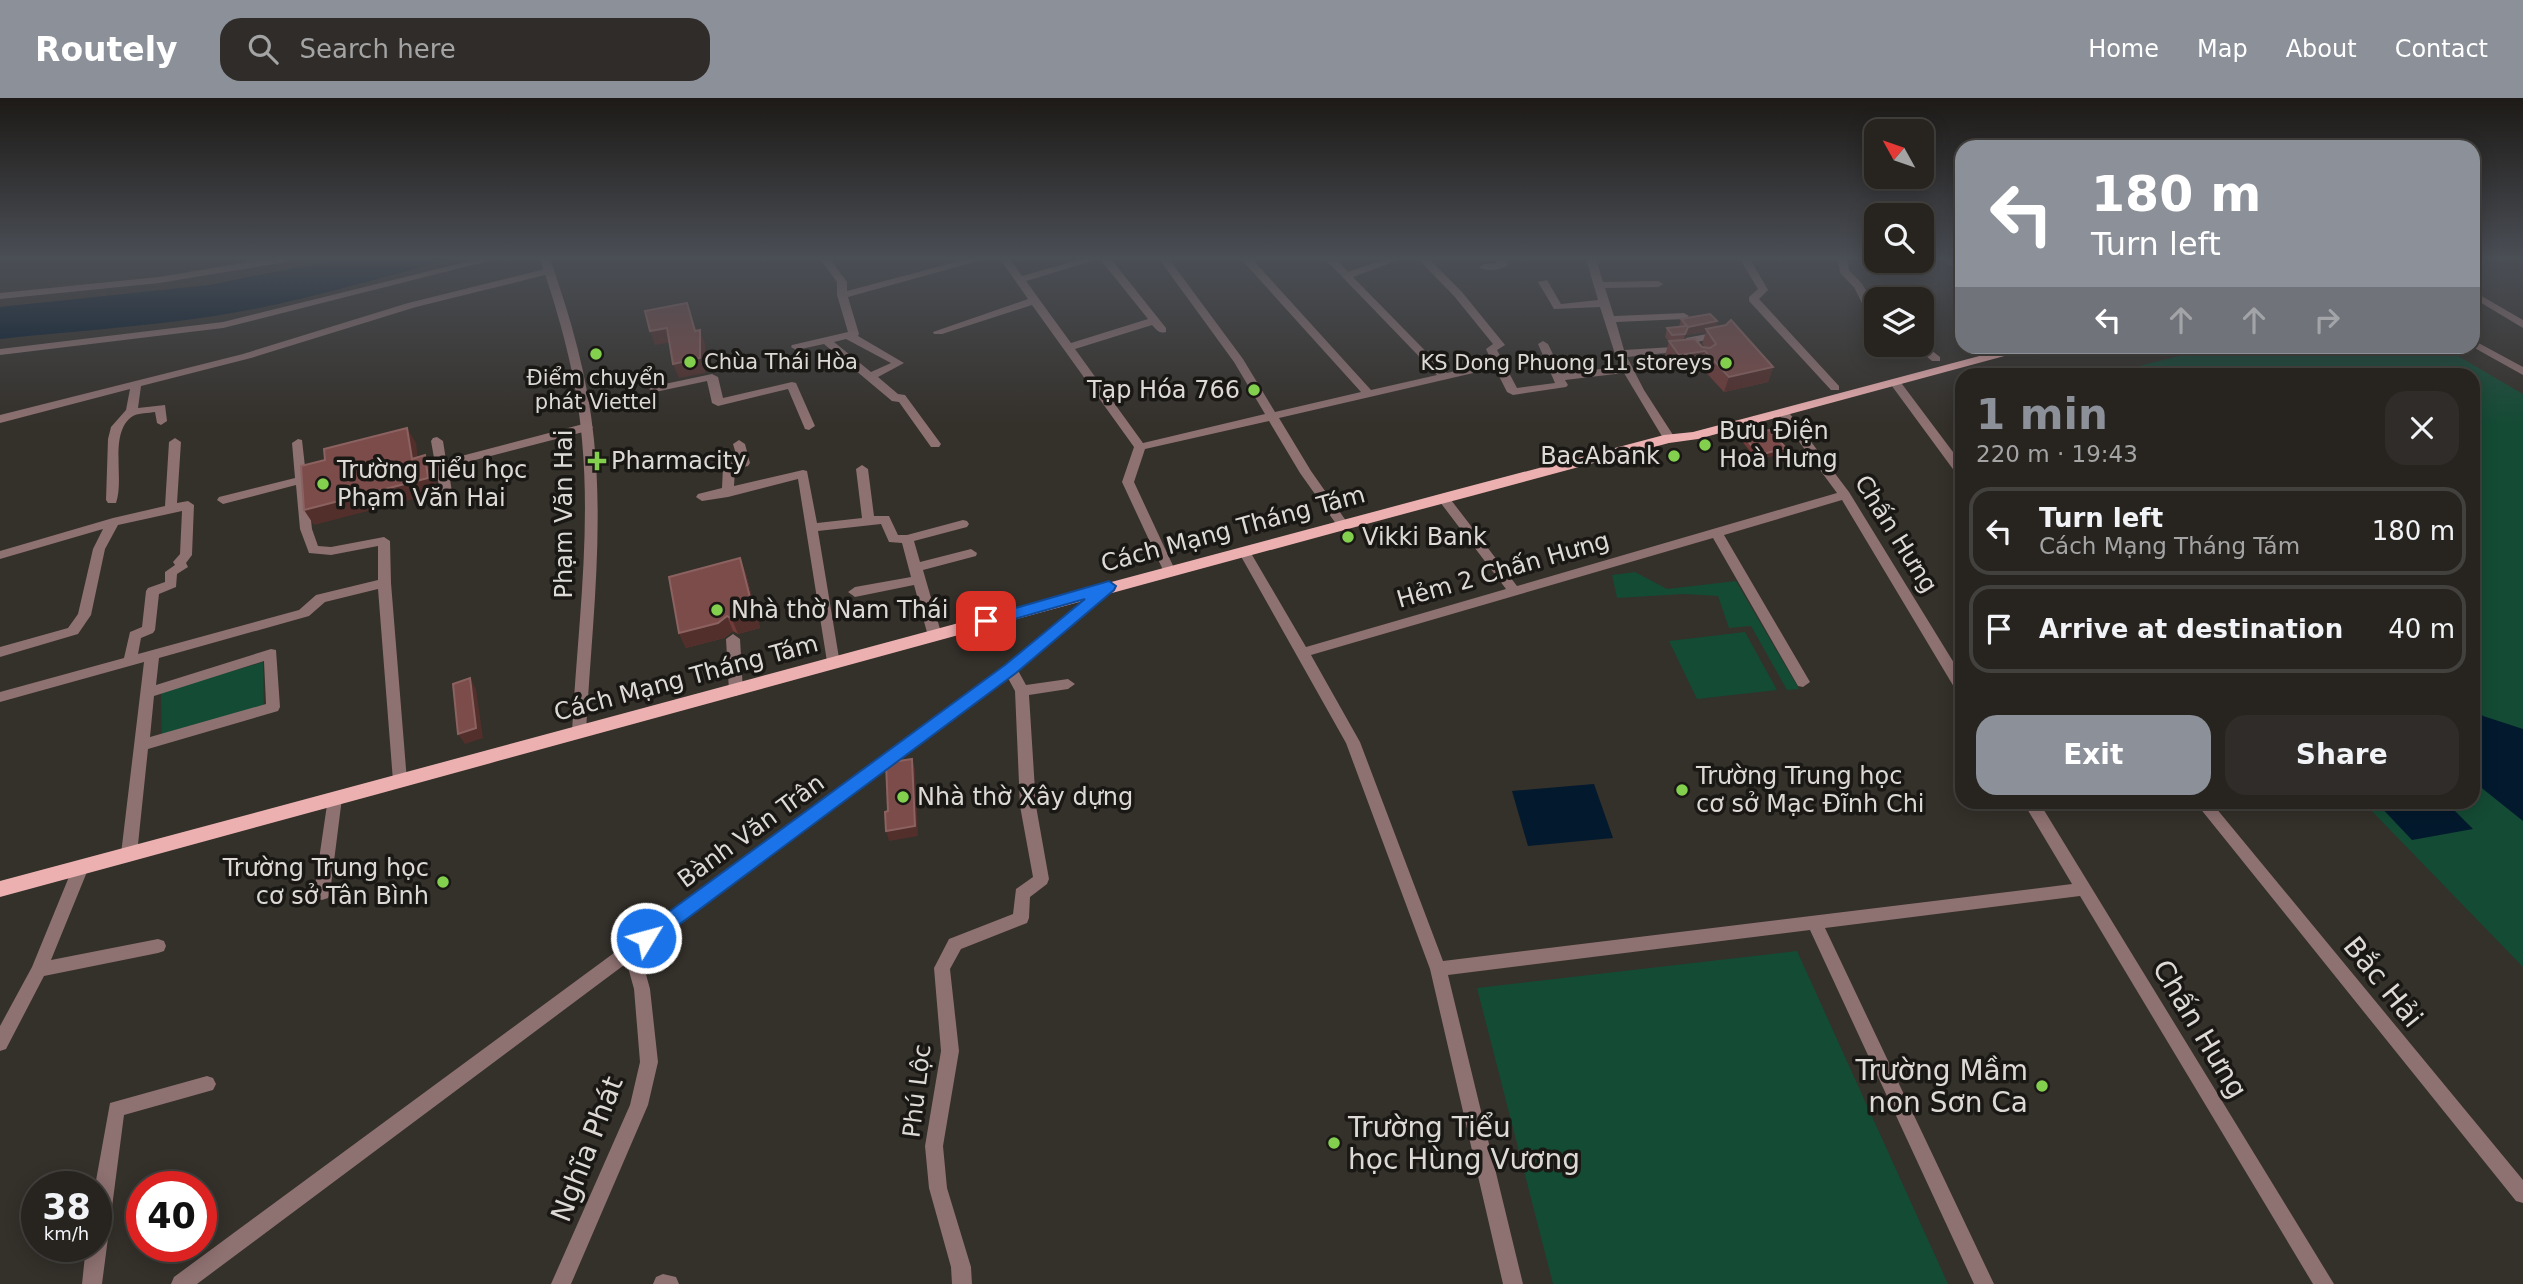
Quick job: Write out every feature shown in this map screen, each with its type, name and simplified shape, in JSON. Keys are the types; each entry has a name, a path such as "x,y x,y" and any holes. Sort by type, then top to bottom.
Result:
{"main road":[{"name":"Cách Mạng Tháng Tám","path":"1669,438 1687,427 1955,354"},
{"name":"Cách Mạng Tháng Tám","path":"0,889 736,691 1109,586 1669,438 1693,436 2004,354"}],"street":[{"path":"0,352 223,325 264,314"},
{"path":"0,419 247,356 382,314"},
{"name":"Phạm Văn Hai","path":"562,314 587,427 590,507 579,732"},
{"path":"796,347 854,334 848,314"},
{"path":"938,332 993,314"},
{"path":"1047,314 1140,447"},
{"path":"1149,314 1162,330"},
{"path":"1206,314 1239,360 1306,473 1343,526"},
{"path":"1296,314 1369,394"},
{"path":"1385,314 1446,377"},
{"path":"1475,314 1500,345 1491,349 1513,392 1562,385 1543,344"},
{"path":"1608,314 1620,354 1638,390 1669,438"},
{"path":"1767,314 1835,388"},
{"path":"2506,314 2523,325"},
{"path":"1609,319 1684,316"},
{"path":"1070,347 1154,321"},
{"path":"847,335 899,363 872,376"},
{"path":"1704,358 1690,340 1717,335"},
{"path":"825,340 899,398 935,444"},
{"path":"1620,354 1695,347"},
{"path":"2480,347 2523,372"},
{"path":"1140,447 1498,364"},
{"path":"1558,377 1629,369"},
{"path":"655,388 712,377 718,403 792,384 809,426"},
{"path":"1895,382 1955,463"},
{"path":"112,500 114,439 117,427 132,411 136,384"},
{"path":"132,411 161,407 161,421"},
{"name":"Chấn Hưng","path":"1783,412 1845,495 1955,676"},
{"path":"442,464 587,427"},
{"path":"437,441 446,492"},
{"path":"171,509 175,442"},
{"path":"298,443 306,529 313,551 331,551 384,541 384,583 400,781"},
{"path":"728,493 729,467 744,463 740,444"},
{"path":"1140,447 1128,482 1169,570"},
{"path":"862,469 868,519"},
{"path":"702,497 803,474 833,664"},
{"path":"223,500 301,480"},
{"name":"Hẻm 2 Chấn Hưng","path":"1302,653 1845,495"},
{"path":"1444,499 1514,591"},
{"path":"0,555 113,522 188,505 186,555 179,562 182,567 171,572 172,584 153,591 148,629 135,635 130,662"},
{"path":"812,528 885,519 893,539 908,539 963,524"},
{"path":"0,652 73,631 84,615 99,549 113,522"},
{"path":"1716,532 1803,682"},
{"path":"908,539 935,636"},
{"path":"1244,551 1353,742 1438,969 1513,1284"},
{"path":"855,592 917,574 971,553"},
{"path":"0,697 304,613 321,598 384,583"},
{"name":"Bành Văn Trân","path":"181,1284 1010,669 1109,586"},
{"path":"733,639 736,691"},
{"path":"142,745 273,707 271,654 148,693"},
{"path":"130,854 152,656"},
{"name":"Phú Lộc","path":"962,1284 961,1266 938,1188 934,1146 950,1051 942,968 955,944 1021,918 1022,894 1041,879 1028,806 1022,691 1010,669"},
{"path":"1022,691 1068,684"},
{"path":"322,892 335,798"},
{"name":"Chấn Hưng","path":"2035,809 2324,1284"},
{"name":"Bắc Hải","path":"2209,809 2523,1194"},
{"path":"0,1043 38,970 81,867"},
{"path":"1438,969 2084,889"},
{"path":"1814,922 1984,1284"},
{"path":"38,970 158,946"},
{"name":"Nghĩa Phát","path":"561,1284 639,1105 649,1062 644,999 631,949"},
{"path":"107,1171 116,1109 207,1084"},
{"path":"92,1284 94,1262"}],"green space":[{"path":"2187,354 2455,354 2479,368 2131,368"},
{"path":"2480,369 2523,394 2523,967 2370,809 2480,809"},
{"path":"1635,572 1667,589 1736,581 1799,689 1787,690 1751,626 1729,628 1718,596 1684,594 1617,598 1612,575"},
{"path":"1745,632 1777,690 1697,699 1669,641"},
{"path":"263,662 264,713 162,743 161,692"},
{"path":"1797,951 1948,1284 1553,1284 1477,988"}],"water":[{"path":"0,314 223,314 152,324 0,339"},
{"path":"2480,713 2523,729 2523,821 2480,787"},
{"path":"1594,784 1613,838 1528,846 1512,791"},
{"path":"2383,809 2453,809 2473,829 2412,840"}],"building":[{"path":"646,314 690,314 695,331 700,330 700,358 673,364 667,328 650,331"},
{"path":"1710,314 1717,321 1688,327 1685,334 1672,335 1667,328 1687,326 1681,319"},
{"path":"1731,320 1773,367 1729,377 1705,351 1679,355 1669,341 1695,339 1702,347 1710,348 1716,344 1706,329 1726,325"},
{"path":"407,428 412,459 425,455 428,478 304,510 301,466 325,460 324,449"},
{"path":"1769,430 1786,448 1759,455 1743,435"},
{"name":"Nhà thờ Nam Thái","path":"740,558 754,613 732,619 727,616 718,623 679,633 669,577"},
{"path":"470,678 476,728 458,734 453,684"},
{"name":"Nhà thờ Xây dựng","path":"912,759 915,826 886,831 886,763"}],"place":[{"name":"Điểm chuyển phát Viettel","path":"596,354"},
{"name":"Chùa Thái Hòa","path":"690,362"},
{"name":"KS Dong Phuong 11 storeys","path":"1726,363"},
{"name":"Tạp Hóa 766","path":"1254,390"},
{"name":"Bưu Điện Hoà Hưng","path":"1705,445"},
{"name":"BacAbank","path":"1674,456"},
{"name":"Pharmacity","path":"597,461"},
{"name":"Trường Tiểu học Phạm Văn Hai","path":"323,484"},
{"name":"Vikki Bank","path":"1348,537"},
{"name":"Nhà thờ Nam Thái","path":"717,610"},
{"name":"Trường Trung học cơ sở Mạc Đĩnh Chi","path":"1682,790"},
{"name":"Nhà thờ Xây dựng","path":"903,797"},
{"name":"Trường Trung học cơ sở Tân Bình","path":"443,882"},
{"name":"Trường Mầm non Sơn Ca","path":"2042,1086"},
{"name":"Trường Tiểu học Hùng Vương","path":"1334,1143"}],"route":[{"path":"646,938 1010,669 1109,586 986,621"}]}
